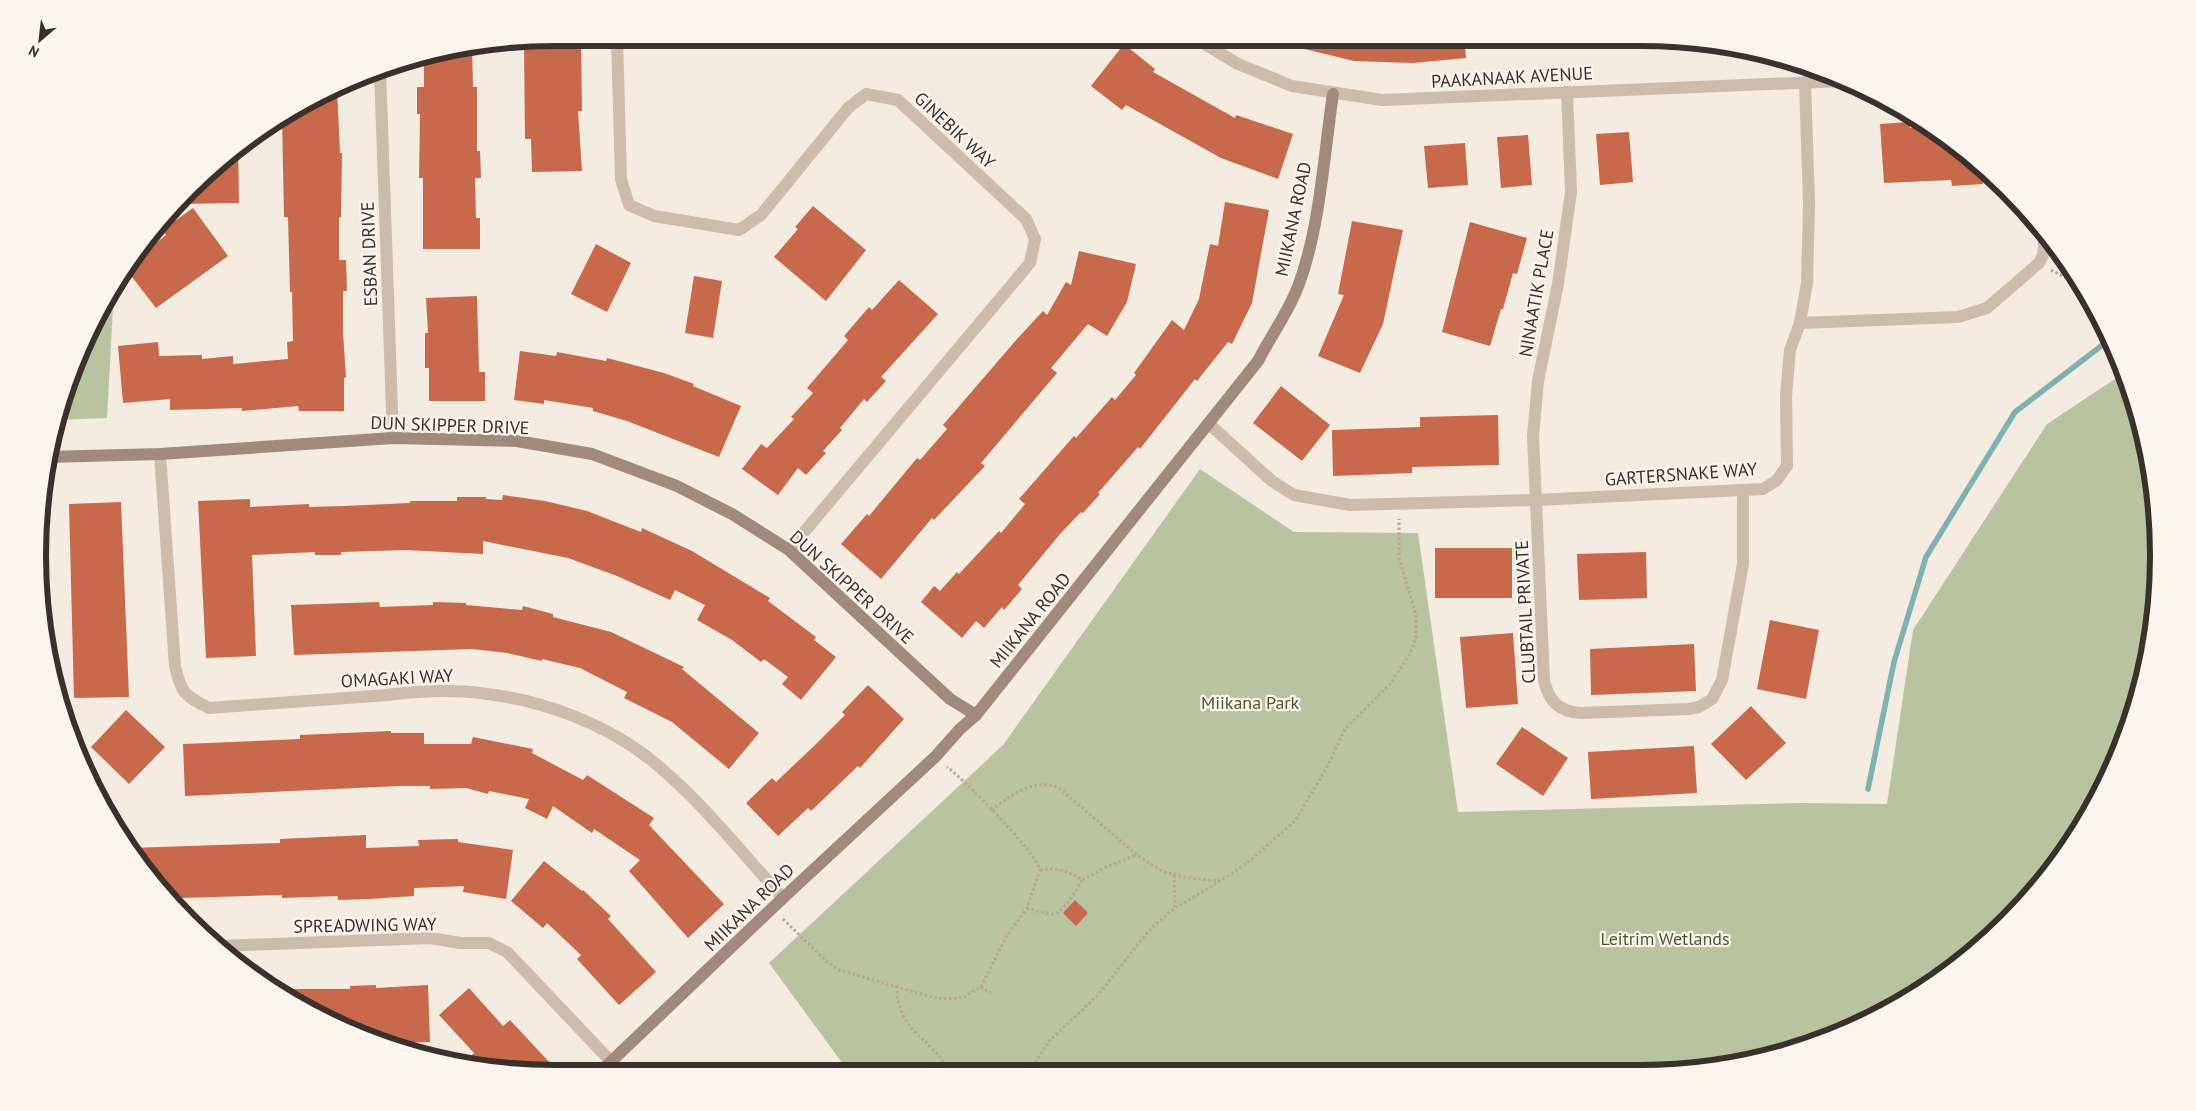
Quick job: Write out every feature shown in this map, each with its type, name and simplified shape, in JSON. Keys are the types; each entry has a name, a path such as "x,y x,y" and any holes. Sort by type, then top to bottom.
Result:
{"street":[{"name":"GINEBIK WAY","path":"617,46 622,179 629,205 654,216 739,230 761,215 848,108 866,94 898,100 1026,219 1034,239 1030,263 789,550"},
{"name":"PAAKANAAK AVENUE","path":"1208,46 1238,64 1292,86 1382,100 1826,81"},
{"name":"ESBAN DRIVE","path":"380,78 394,438"},
{"name":"GARTERSNAKE WAY","path":"1209,424 1272,481 1294,495 1350,505 1536,500 1763,489 1776,481 1787,466 1786,396 1790,350 1800,323 1807,283 1809,203 1805,82"},
{"name":"NINAATIK PLACE","path":"1536,500 1533,436 1538,381 1558,284 1571,192 1567,92"},
{"name":"MIIKANA ROAD","path":"608,1065 771,909 935,757 960,729 976,715 1258,361 1282,322 1299,284 1315,218 1334,94"},
{"path":"1800,323 1958,317 1987,308 2040,263 2044,244"},
{"name":"DUN SKIPPER DRIVE","path":"56,457 160,454 394,438 517,442 592,454 677,486 732,514 789,550 950,698 976,715"},
{"name":"OMAGAKI WAY","path":"160,454 175,666 184,694 191,699 209,708 433,692 479,692 533,702 578,717 633,747 656,763 699,804 783,898"},
{"name":"CLUBTAIL PRIVATE","path":"1536,500 1544,680 1546,690 1554,703 1567,711 1581,713 1689,709 1699,707 1712,699 1722,680 1743,564 1743,490"},
{"name":"SPREADWING WAY","path":"229,946 430,938 489,943 507,952 615,1065"}],"path":[{"path":"2040,263 2067,277"},
{"path":"1034,1065 1048,1042 1098,995 1147,933 1176,909 1265,849 1295,821 1328,767 1345,729 1390,684 1410,654 1416,638 1416,622 1400,557 1399,503"},
{"path":"771,909 834,967 935,998 952,999 964,997 981,987 1006,937 1027,908 1040,870 1034,858 992,810 953,771 935,757"},
{"path":"992,810 1016,793 1033,785 1053,786 1088,812 1137,855 1162,871 1220,881"},
{"path":"1027,908 1050,914 1058,912 1075,893 1082,880 1101,869 1137,855"},
{"path":"1040,870 1056,868 1082,880"},
{"path":"1174,874 1176,909"},
{"path":"896,986 900,1011 909,1027 937,1052 946,1065"},
{"path":"981,987 991,993"}],"green space":[{"path":"113,302 107,418 65,420 85,361"},
{"path":"2117,377 2140,456 2149,522 2150,556 2149,589 2140,655 2123,719 2111,750 2082,810 2045,866 2001,916 1951,960 1923,979 1895,997 1835,1026 1804,1038 1740,1055 1674,1064 844,1065 769,963 1003,745 1200,469 1294,532 1418,533 1458,812 1801,803 1887,804 1913,630 2047,424"}],"building":[{"path":"581,46 582,111 578,111 582,171 532,172 531,139 525,139 524,47"},
{"path":"1122,46 1126,46 1155,69 1153,72 1235,118 1236,115 1293,134 1278,179 1221,158 1126,105 1122,110 1091,86"},
{"path":"1292,46 1465,46 1466,58 1413,63 1354,61"},
{"path":"472,54 473,87 477,87 477,151 480,151 481,178 475,178 476,218 480,218 480,249 423,249 423,178 419,178 420,114 417,114 417,87 424,87 424,64"},
{"path":"337,96 340,153 342,153 339,260 346,260 347,291 343,291 346,377 344,378 344,411 299,411 298,406 242,411 242,408 170,410 170,399 123,403 118,346 158,342 159,356 202,355 202,359 233,356 233,364 288,359 287,342 293,341 292,292 290,292 288,217 284,217 282,126 301,114"},
{"path":"1908,122 1910,128 1916,127 1951,151 1983,179 1983,184 1952,186 1951,180 1884,183 1880,124"},
{"path":"1629,132 1633,182 1600,185 1596,134"},
{"path":"1528,135 1532,185 1501,188 1497,137"},
{"path":"1465,143 1468,185 1428,188 1424,146"},
{"path":"238,157 239,203 187,204"},
{"path":"1225,202 1269,210 1252,303 1232,344 1228,342 1197,381 1195,379 1140,449 1138,447 1083,513 1081,512 1060,534 1018,585 1022,589 1004,610 1002,607 984,628 976,621 962,638 921,602 934,586 940,591 957,572 959,574 999,531 1001,533 1025,504 1019,499 1074,436 1076,438 1112,397 1115,400 1136,375 1134,373 1172,320 1184,330 1199,299 1210,244 1218,246"},
{"path":"813,206 866,250 826,301 774,257 798,229 795,227"},
{"path":"193,208 228,256 156,308 131,275 148,250 166,235 163,231"},
{"path":"1352,221 1403,230 1383,324 1360,373 1318,356 1344,295 1338,294"},
{"path":"1470,222 1527,238 1517,274 1513,273 1490,346 1442,332"},
{"path":"596,244 631,263 607,312 571,294"},
{"path":"1079,251 1136,264 1127,302 1107,336 1088,324 1051,368 1057,373 981,463 985,466 934,520 932,518 881,579 841,544 867,514 869,516 917,458 920,460 947,429 943,425 1017,339 1043,311 1047,315 1066,282 1071,285"},
{"path":"694,276 722,281 713,338 685,333"},
{"path":"899,280 938,314 881,377 886,381 867,402 864,399 840,428 842,430 823,451 826,453 806,475 798,468 778,495 742,469 761,444 767,448 794,419 791,417 813,393 807,388 848,340 844,336 869,307 872,310"},
{"path":"477,296 479,372 485,372 485,401 429,401 429,368 425,368 425,333 428,333 426,298"},
{"path":"520,351 556,356 557,352 606,361 607,358 664,373 694,384 693,386 741,406 719,457 627,421 593,411 593,408 544,400 544,404 514,400"},
{"path":"1281,386 1330,425 1302,461 1253,423"},
{"path":"1498,415 1499,465 1412,467 1412,473 1333,476 1332,430 1420,427 1420,417"},
{"path":"503,495 545,501 587,511 641,532 642,528 692,551 770,598 768,601 816,637 814,640 836,657 801,700 782,684 788,677 764,659 761,662 732,640 697,620 705,605 675,590 670,600 617,576 568,558 483,541 483,554 406,550 341,552 341,555 315,555 315,552 252,555 256,656 206,658 198,501 250,499 250,507 309,504 309,507 410,503 410,501 457,501 457,497 486,497 486,499 502,500"},
{"path":"121,502 129,697 74,698 69,504"},
{"path":"1435,548 1512,548 1512,598 1435,598"},
{"path":"1646,552 1647,598 1579,600 1577,554"},
{"path":"379,602 380,607 433,605 433,602 466,603 466,605 522,610 523,606 553,614 553,617 611,632 684,667 682,669 759,733 729,769 672,722 624,698 627,692 580,668 542,659 542,661 507,653 472,649 294,655 291,605"},
{"path":"1770,620 1819,630 1806,699 1757,689"},
{"path":"1513,633 1518,704 1466,708 1460,637"},
{"path":"1694,644 1696,691 1591,695 1590,649"},
{"path":"868,685 904,719 860,768 858,766 811,811 808,808 778,836 746,803 772,778 776,782 814,746 845,715 842,712"},
{"path":"1751,706 1786,743 1746,780 1711,744"},
{"path":"126,710 165,747 129,784 91,747"},
{"path":"1522,727 1568,758 1543,796 1496,764"},
{"path":"391,731 391,733 424,733 424,744 471,744 473,737 533,749 532,753 583,780 587,775 654,818 649,825 724,904 688,938 629,871 640,860 594,829 592,833 553,806 547,819 525,808 529,799 489,791 488,794 466,788 430,789 430,786 185,796 183,744 300,739 300,735"},
{"path":"1694,746 1697,793 1591,799 1588,752"},
{"path":"366,835 366,848 419,846 418,840 458,839 458,842 513,850 506,899 463,892 464,886 414,888 414,896 369,899 338,900 338,896 282,898 282,895 180,899 151,866 139,848 280,843 280,839"},
{"path":"544,861 583,890 611,916 608,919 656,972 619,1005 577,959 581,955 547,923 543,928 511,901"},
{"path":"1075,900 1088,913 1076,926 1063,913"},
{"path":"376,985 376,988 428,985 430,1042 408,1043 392,1038 330,1012 289,989 350,989 350,986"},
{"path":"469,988 503,1026 510,1020 550,1063 548,1065 522,1064 472,1058 471,1056 474,1053 439,1015"}],"waterway":[{"path":"1868,789 1894,662 1926,557 2015,412 2103,344"}],"park label":[{"name":"Miikana Park","path":"1250,702"},
{"name":"Leitrim Wetlands","path":"1665,938"}]}
